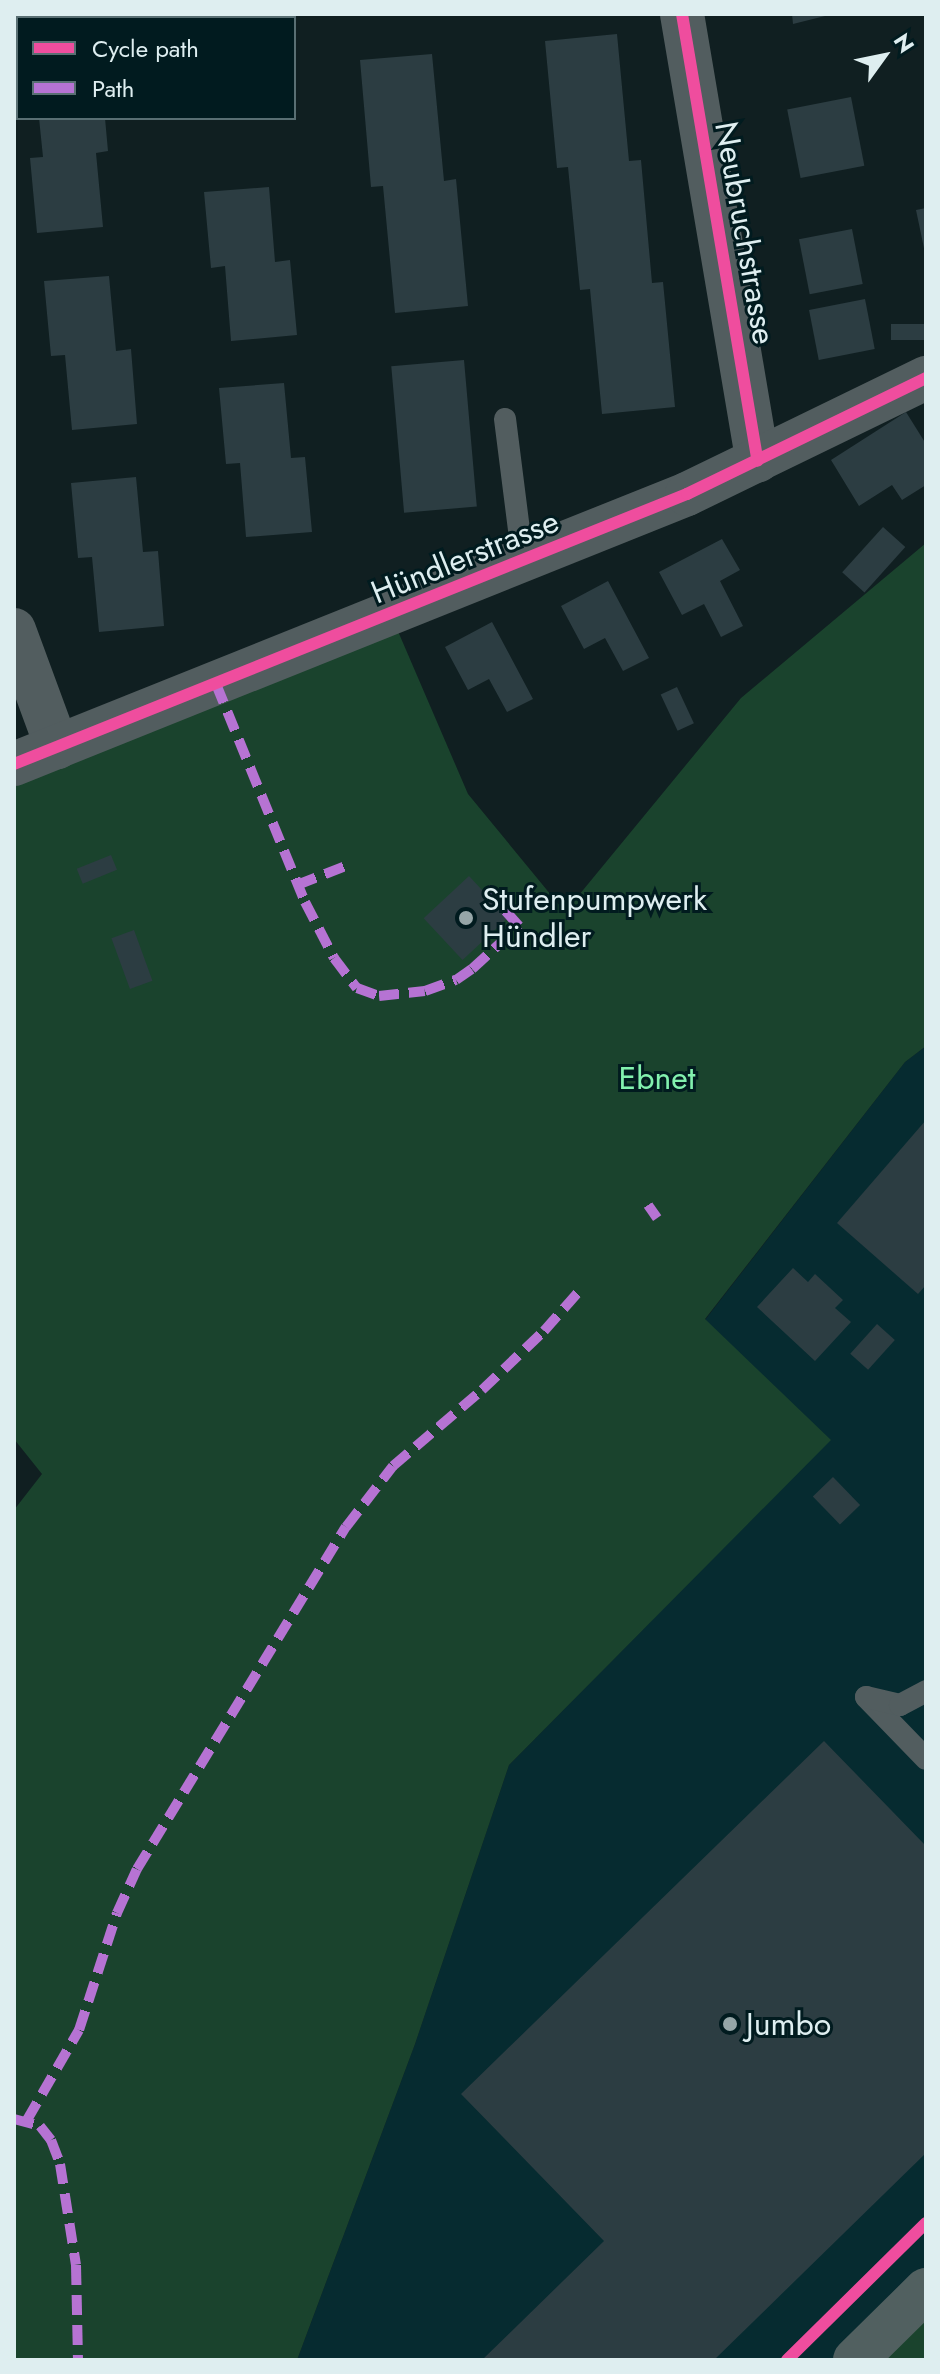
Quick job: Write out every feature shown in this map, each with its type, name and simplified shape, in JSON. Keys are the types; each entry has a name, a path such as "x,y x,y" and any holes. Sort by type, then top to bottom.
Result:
{"main road":[{"path":"855,2360 926,2290"}],"street":[{"name":"Neubruchstrasse","path":"682,14 758,461"},
{"name":"Hündlerstrasse","path":"14,764 529,559 758,461 926,378"},
{"path":"14,630 57,747"}],"lane":[{"path":"505,419 520,537 529,559"},
{"path":"926,1691 900,1705 866,1697 926,1759"}],"shaded area":[{"path":"926,1046 926,2290 855,2360 297,2360 415,2044 509,1765 830,1440 705,1320 905,1062"}],"green space":[{"name":"Ebnet","path":"926,543 926,1046 905,1062 705,1319 831,1440 509,1765 415,2044 297,2360 14,2360 14,1510 42,1474 14,1439 14,764 391,615 468,794 565,912 741,698"},
{"path":"926,2290 926,2360 855,2360"}],"building":[{"path":"792,14 829,14 829,15 793,24"},
{"path":"617,34 629,161 641,160 652,283 663,282 675,407 602,414 590,289 580,290 568,167 557,168 545,41"},
{"path":"432,54 444,181 456,179 468,306 395,313 383,186 371,187 360,60"},
{"path":"851,97 864,166 801,178 787,109"},
{"path":"39,120 105,120 108,151 96,153 103,227 37,233 30,158 43,157"},
{"path":"269,187 275,262 290,260 297,335 231,341 225,266 211,268 204,192"},
{"path":"926,208 926,253 925,253 916,210"},
{"path":"852,229 863,284 810,294 799,239"},
{"path":"109,276 116,351 131,349 137,424 72,430 65,355 51,356 44,281"},
{"path":"865,299 875,349 819,360 809,310"},
{"path":"891,324 926,324 926,340 891,340"},
{"path":"464,360 477,506 404,513 391,366"},
{"path":"284,383 291,458 305,457 312,532 246,537 240,463 226,464 219,388"},
{"path":"906,412 926,444 926,485 902,500 892,485 859,506 831,460"},
{"path":"136,477 143,552 158,551 164,626 99,632 92,557 78,558 71,483"},
{"path":"883,527 905,547 864,592 842,572"},
{"path":"722,539 740,570 720,581 743,626 721,637 704,604 682,615 659,572"},
{"path":"608,581 649,658 623,671 605,638 584,649 561,606"},
{"path":"492,622 533,699 507,712 489,679 468,690 445,647"},
{"path":"677,687 694,723 678,731 661,695"},
{"path":"111,855 117,870 83,884 77,869"},
{"name":"Stufenpumpwerk Hündler","path":"469,876 508,918 463,960 424,918"},
{"path":"134,930 152,981 130,989 111,938"},
{"path":"926,1120 926,1285 918,1294 837,1223"},
{"path":"793,1268 808,1282 815,1274 843,1300 835,1308 851,1322 815,1361 757,1307"},
{"path":"877,1324 895,1340 868,1370 850,1354"},
{"path":"833,1477 860,1505 840,1525 813,1496"},
{"name":"Jumbo","path":"824,1741 926,1846 926,2153 714,2360 482,2360 604,2241 461,2094"}],"marked path":[{"path":"216,684 305,902 334,958 357,988 379,996 425,991 456,980 472,969 519,926 486,889"},
{"path":"297,885 351,864"},
{"path":"648,1205 657,1218"},
{"path":"27,2120 79,2030 117,1913 137,1869 346,1527 393,1466 482,1390 544,1331 581,1289"},
{"path":"14,2119 40,2126 51,2140 60,2164 76,2265 78,2360"}],"cycle path":[{"path":"682,14 758,461"},
{"path":"14,764 687,494 926,378"},
{"path":"787,2360 926,2223"}],"place":[{"name":"Stufenpumpwerk Hündler","path":"466,918"},
{"name":"Jumbo","path":"730,2024"}]}
